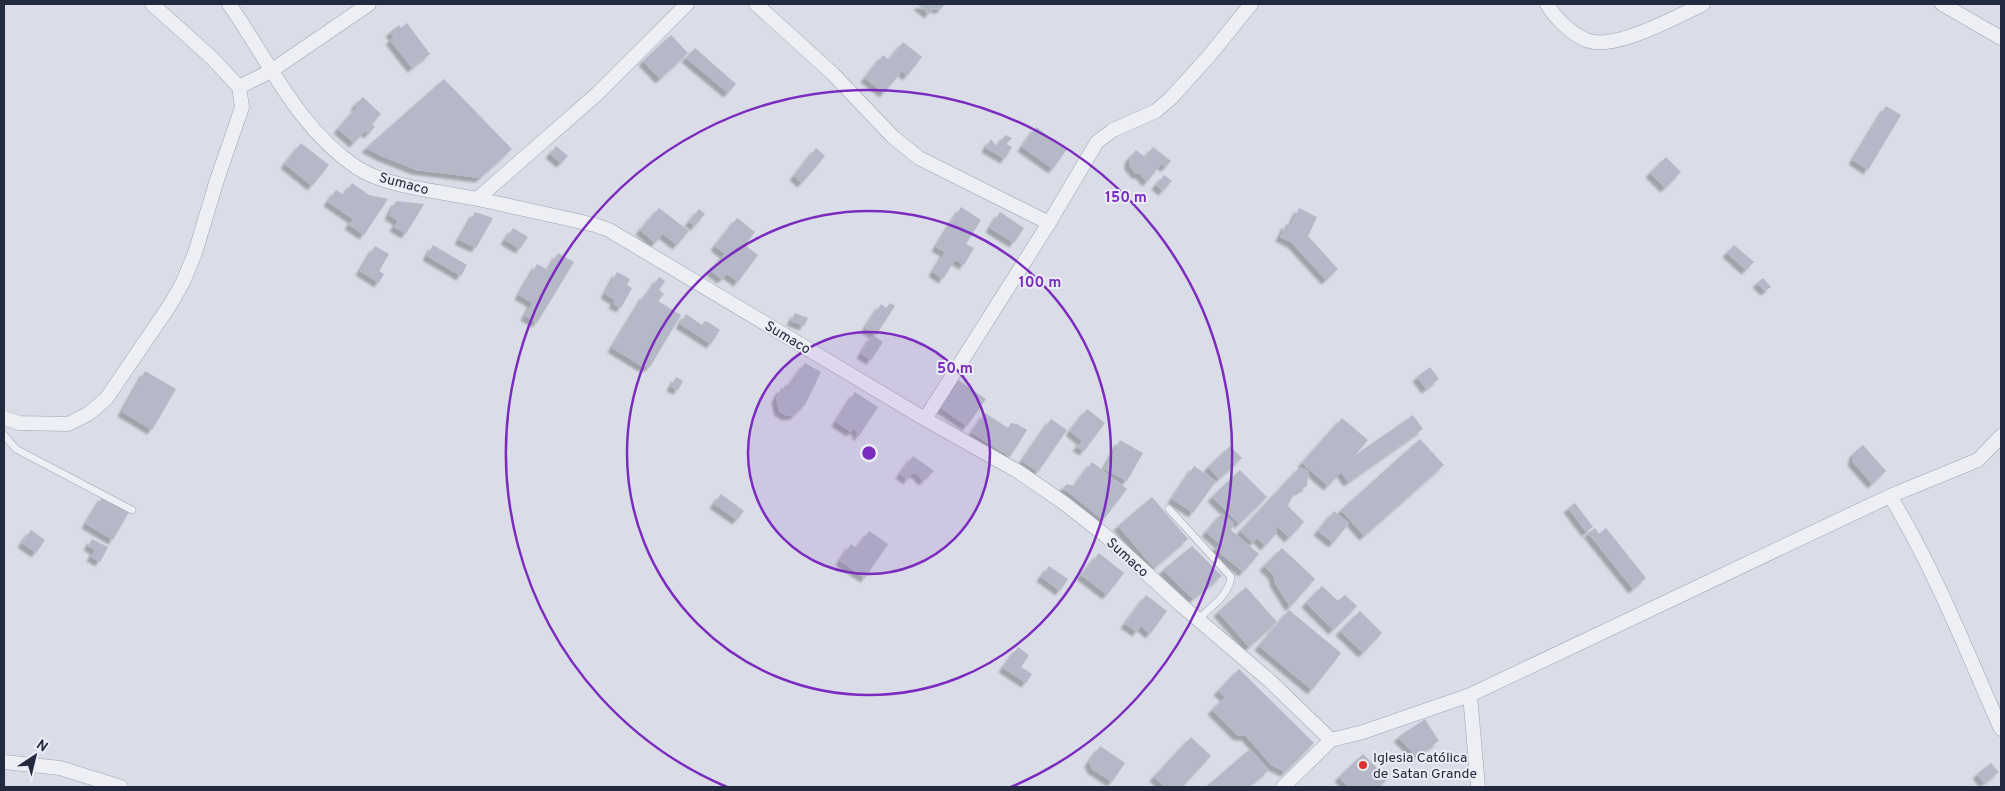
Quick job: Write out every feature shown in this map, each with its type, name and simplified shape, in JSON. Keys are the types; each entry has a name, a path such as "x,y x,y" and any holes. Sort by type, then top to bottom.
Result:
{"street":[{"path":"4,418 19,423 42,425 68,424 88,414 106,399 170,305 183,282 195,253 242,107 239,87 212,58 152,4"},
{"name":"Sumaco","path":"229,4 287,96 312,127 334,149 358,168 383,179 595,225 609,230 925,419 1019,472 1064,503 1106,536 1270,681 1331,740"},
{"path":"239,87 271,71 369,4"},
{"path":"477,199 597,94 687,4"},
{"path":"756,4 832,73 893,137 919,158 1049,223"},
{"path":"925,419 1049,223 1097,142 1113,130 1156,111 1171,98 1209,56 1250,4"},
{"path":"1547,4 1568,30 1593,42 1624,38 1673,20 1703,4"},
{"path":"1942,4 2001,38"},
{"path":"1283,787 1331,740 1363,732 1470,694 1890,496 1978,460 2001,436"},
{"path":"1890,496 1929,565 2001,729"},
{"path":"1470,694 1478,787"},
{"path":"4,762 60,768 121,787"}],"lane":[{"path":"4,435 16,449 132,510"},
{"path":"1169,509 1231,577 1230,586 1216,603 1198,619"}],"building":[{"path":"919,4 945,4 941,9 933,8 929,14"},
{"path":"407,23 430,54 412,68 390,40 394,37 390,32 399,25 401,28"},
{"path":"671,35 688,53 660,79 643,61"},
{"path":"903,42 922,57 907,76 902,71 884,93 865,78 883,55 889,60"},
{"path":"695,48 736,84 728,93 686,58"},
{"path":"444,79 512,149 480,178 416,170 366,148"},
{"path":"363,97 381,114 372,124 375,127 368,134 365,131 354,143 338,129"},
{"path":"1886,106 1901,115 1868,170 1853,160"},
{"path":"1036,127 1067,149 1053,169 1022,147"},
{"path":"1005,135 1012,138 1006,144 1012,147 1005,159 986,148 991,139 997,147"},
{"path":"301,143 329,165 312,186 285,164"},
{"path":"556,146 568,156 561,163 550,154"},
{"path":"1153,147 1171,161 1166,167 1161,164 1147,182 1140,174 1136,174 1129,165 1129,159 1136,150 1145,157"},
{"path":"816,148 825,156 802,183 794,176"},
{"path":"1666,157 1681,172 1665,188 1650,173"},
{"path":"1164,175 1172,181 1163,191 1156,185"},
{"path":"352,183 369,195 388,199 364,235 349,225 353,219 328,202 336,190 344,195"},
{"path":"396,201 424,204 406,234 394,227 398,221 389,215"},
{"path":"961,207 981,220 966,244 974,248 964,265 955,260 943,279 933,272 945,252 936,247"},
{"path":"659,208 689,231 677,245 663,234 655,243 640,230"},
{"path":"1299,208 1317,217 1308,236 1338,269 1326,280 1292,243 1280,237 1286,224 1290,226"},
{"path":"699,209 705,214 695,226 689,222"},
{"path":"475,212 493,218 476,248 459,240"},
{"path":"1000,212 1024,228 1014,243 990,228"},
{"path":"737,218 755,232 745,245 758,255 738,282 727,274 722,279 711,271 725,254 715,246"},
{"path":"513,228 528,237 520,249 505,240"},
{"path":"433,245 467,265 461,276 427,256"},
{"path":"1734,245 1754,262 1746,270 1727,253"},
{"path":"375,246 389,254 379,271 384,274 379,283 360,271"},
{"path":"558,253 574,262 537,323 525,316 532,303 519,295 537,264 548,270"},
{"path":"617,272 630,279 627,285 632,288 621,308 613,304 615,300 605,294"},
{"path":"659,277 665,281 659,290 664,294 658,301 681,315 650,367 643,367 612,348 645,294 647,295"},
{"path":"1763,278 1771,287 1765,291 1757,283"},
{"path":"890,303 895,306 876,335 865,328 881,304 886,308"},
{"path":"795,313 808,318 804,326 791,321"},
{"path":"686,314 702,325 705,321 720,330 711,344 680,324"},
{"path":"873,335 883,342 871,360 861,354"},
{"path":"805,363 821,372 805,405 794,415 787,416 779,411 776,399 781,388 786,390 790,381 797,381 794,379"},
{"path":"1430,367 1439,379 1426,389 1417,377"},
{"path":"145,371 176,389 152,430 122,412"},
{"path":"676,377 683,381 678,390 671,387"},
{"path":"958,380 986,399 967,426 939,407"},
{"path":"855,392 878,407 859,436 856,434 858,432 853,429 851,432 836,422"},
{"path":"1087,409 1105,423 1084,451 1077,447 1082,441 1070,431"},
{"path":"985,413 1008,428 1011,423 1027,430 1010,457 972,433"},
{"path":"1413,415 1423,429 1348,482 1341,472 1328,486 1302,463 1342,418 1368,440 1354,456"},
{"path":"1051,419 1067,430 1038,472 1022,461"},
{"path":"1420,439 1444,465 1364,536 1341,510"},
{"path":"1120,440 1143,453 1127,481 1104,469"},
{"path":"1863,445 1886,471 1872,484 1852,461 1854,453"},
{"path":"1230,446 1242,458 1219,479 1208,467"},
{"path":"913,456 934,471 923,481 917,474 912,473 908,480 900,474"},
{"path":"1092,462 1127,489 1103,520 1063,488 1067,484 1074,486"},
{"path":"1194,466 1216,481 1193,513 1172,499"},
{"path":"1300,467 1309,471 1307,486 1294,493 1288,506 1304,522 1289,538 1277,526 1276,534 1265,546 1257,538 1253,543 1240,531"},
{"path":"1240,470 1267,497 1239,524 1212,497"},
{"path":"721,494 744,511 737,520 714,504"},
{"path":"103,496 129,512 113,540 86,524"},
{"path":"1152,497 1188,539 1154,568 1118,526"},
{"path":"1575,503 1593,527 1586,532 1568,508"},
{"path":"1334,511 1349,523 1333,543 1318,531"},
{"path":"1222,513 1234,523 1231,530 1259,554 1243,572 1215,549 1220,544 1206,532"},
{"path":"1595,528 1599,534 1606,528 1646,578 1633,589 1588,533"},
{"path":"31,530 45,540 36,553 22,543"},
{"path":"869,531 888,544 865,578 840,561 851,544 857,548"},
{"path":"92,539 108,547 100,562 91,557 95,550 88,546"},
{"path":"1192,546 1222,576 1193,599 1163,570"},
{"path":"1282,548 1315,579 1290,607 1275,583 1273,575 1264,566"},
{"path":"1099,553 1124,573 1107,595 1081,575"},
{"path":"1049,566 1068,579 1060,591 1041,577"},
{"path":"1322,586 1338,601 1345,595 1357,606 1333,630 1306,603"},
{"path":"1246,587 1277,622 1249,647 1218,612"},
{"path":"1146,595 1167,611 1150,634 1141,626 1137,632 1125,624"},
{"path":"1289,610 1341,653 1312,690 1259,646"},
{"path":"1360,611 1382,633 1363,653 1340,631"},
{"path":"1018,647 1029,655 1021,667 1032,674 1026,683 1003,668"},
{"path":"1239,669 1314,743 1285,772 1271,765 1246,736 1238,736 1212,710 1225,697 1218,691"},
{"path":"1425,719 1439,741 1416,756 1398,737"},
{"path":"1191,737 1211,756 1182,787 1165,787 1154,777"},
{"path":"1100,746 1125,763 1112,782 1092,769 1089,762"},
{"path":"1250,749 1269,770 1249,787 1206,787"},
{"name":"Iglesia Católica de Satan Grande","path":"1363,754 1388,779 1379,787 1348,787 1339,777"},
{"path":"1991,763 1999,772 1984,783 1977,774"}],"place":[{"name":"Iglesia Católica de Satan Grande","path":"1363,765"}]}
